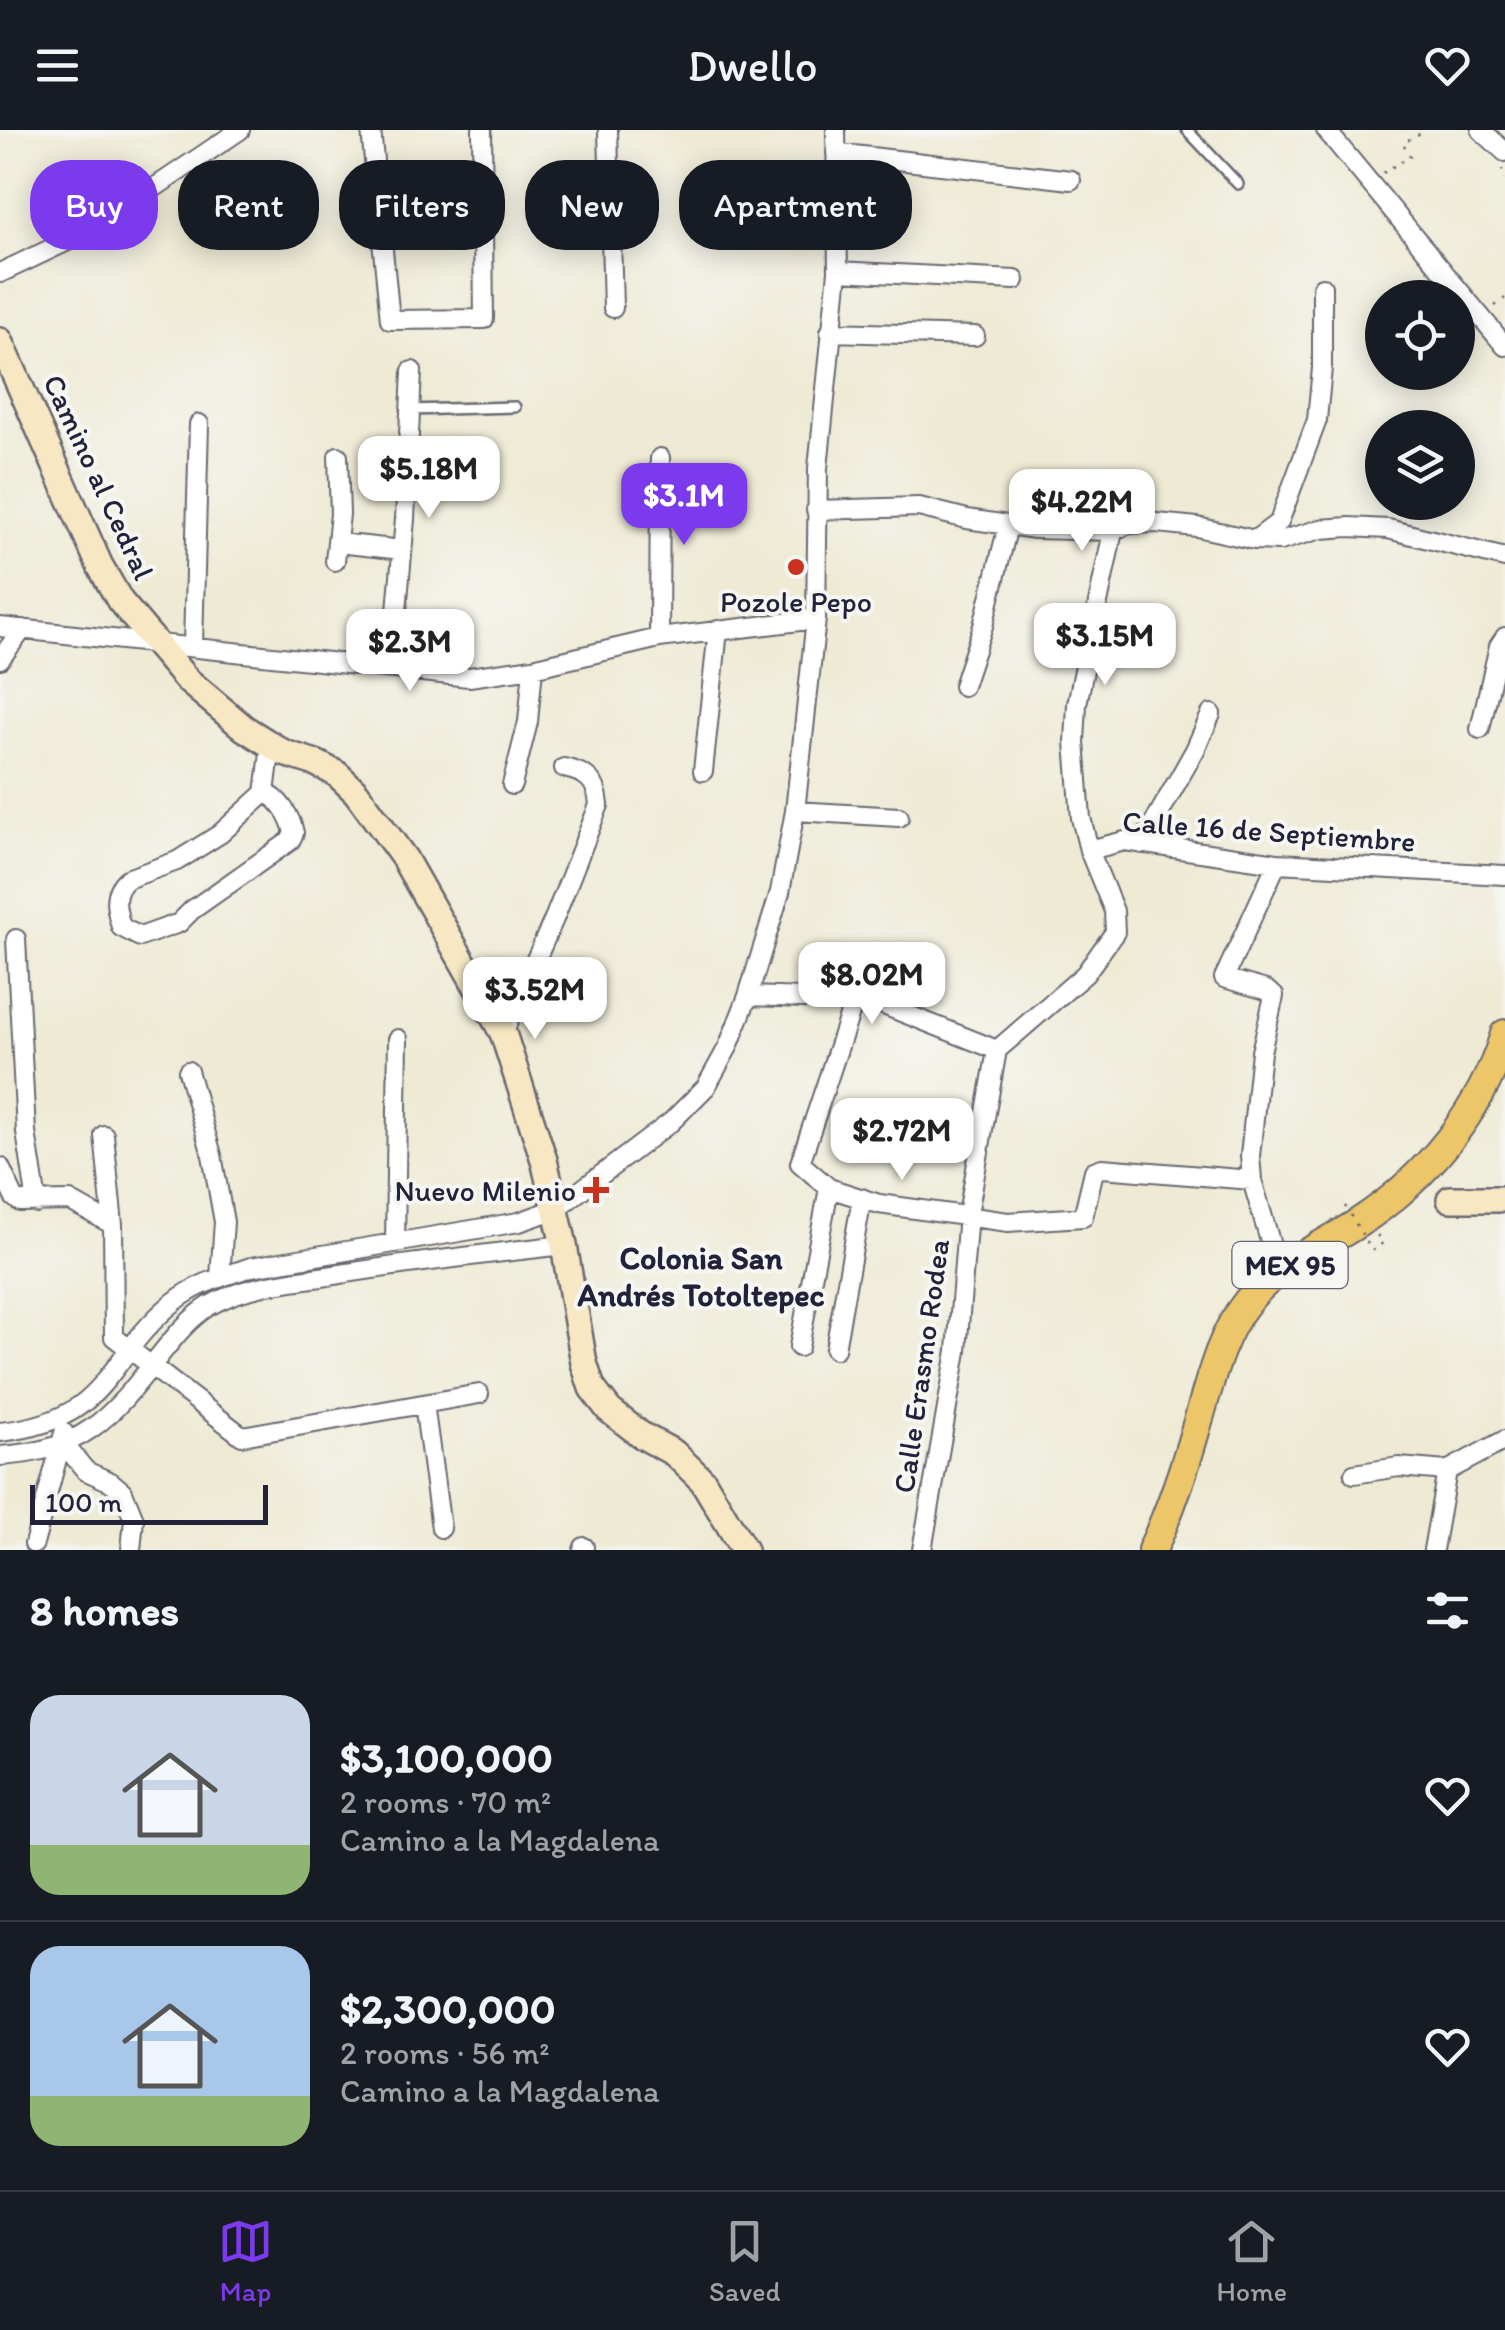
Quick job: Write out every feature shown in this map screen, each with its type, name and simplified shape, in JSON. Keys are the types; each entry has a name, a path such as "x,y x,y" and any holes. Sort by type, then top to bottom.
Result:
{"main road":[{"name":"MEX 95","path":"1152,1550 1170,1512 1228,1333 1249,1298 1278,1272 1384,1205 1426,1168 1467,1112 1505,1034"}],"street":[{"path":"0,272 94,229 240,130"},
{"path":"371,130 390,320 484,320 482,130"},
{"path":"608,130 613,308"},
{"path":"0,1432 44,1424 91,1399 175,1301 220,1277 251,1267 519,1222 556,1209 671,1122 706,1087 728,1047 748,996 780,892 796,811 816,619 816,510 838,271 836,130"},
{"path":"1326,130 1505,346"},
{"path":"1481,130 1505,152"},
{"path":"836,152 1071,180"},
{"path":"838,271 1015,280"},
{"path":"1254,540 1280,522 1317,420 1322,368 1322,287"},
{"path":"830,332 975,336"},
{"name":"Camino al Cedral","path":"0,341 100,566 120,601 152,642 187,680 244,728 337,774 356,792 404,858 503,1033 544,1160 592,1388 609,1410 674,1453 703,1481 744,1550"},
{"path":"392,668 412,371"},
{"path":"193,645 199,424"},
{"path":"338,456 337,552 402,550"},
{"path":"660,458 660,638"},
{"path":"816,510 919,508 1008,526 1114,531 1129,524 1157,524 1280,541 1321,530 1388,529 1505,558"},
{"path":"963,686 984,626 1008,526"},
{"path":"748,996 881,1004 997,1050 1084,974 1115,932 1114,911 1081,818 1077,781 1077,704 1114,531"},
{"path":"0,627 470,677 533,668 660,638 816,619"},
{"path":"0,659 23,629"},
{"path":"703,771 718,630"},
{"path":"1480,729 1505,637"},
{"path":"512,785 528,722 533,668"},
{"path":"1142,844 1196,750 1211,714"},
{"path":"265,794 272,796 292,824 294,834 290,841 166,930 140,937 121,927 116,902 120,884 177,860 220,834 265,794 272,745"},
{"path":"503,1033 599,805 592,779 583,772 564,768"},
{"path":"796,811 900,817"},
{"name":"Calle 16 de Septiembre","path":"1090,850 1125,841 1277,863 1505,875"},
{"path":"1277,863 1224,978 1274,996 1260,1052 1251,1138 1252,1180 1278,1272"},
{"path":"16,939 26,1132 37,1203"},
{"path":"854,1002 800,1163 828,1188 879,1204 1008,1222 1078,1219 1085,1214 1094,1171 1102,1168 1252,1180"},
{"path":"395,1243 398,1039"},
{"name":"Calle Erasmo Rodea","path":"922,1550 957,1350 968,1214 997,1050"},
{"path":"188,1071 212,1155 224,1222 220,1277"},
{"path":"104,1135 113,1225 114,1338 153,1364 242,1436 479,1394"},
{"path":"0,1167 20,1202 70,1202 113,1225"},
{"path":"799,1347 828,1188"},
{"path":"835,1350 862,1198"},
{"path":"1450,1199 1505,1200"},
{"path":"0,1456 20,1455 91,1432 110,1416 180,1330 209,1306 239,1292 414,1262 564,1245"},
{"path":"424,1404 441,1528"},
{"path":"34,1544 63,1443 67,1415"},
{"path":"1354,1474 1399,1467 1447,1471 1505,1440"},
{"path":"63,1443 86,1471 111,1482 122,1492 134,1519 131,1550"},
{"path":"1433,1550 1447,1471"}],"lane":[{"path":"1187,130 1238,184"},
{"path":"410,410 514,407"}],"path":[{"path":"1368,183 1410,156 1402,144 1426,130"},
{"path":"1345,1206 1372,1251 1383,1244"}],"place":[{"name":"Pozole Pepo","path":"796,567"},
{"name":"Nuevo Milenio","path":"596,1190"}],"district":[{"name":"Colonia San Andrés Totoltepec","path":"701,1276"}]}
